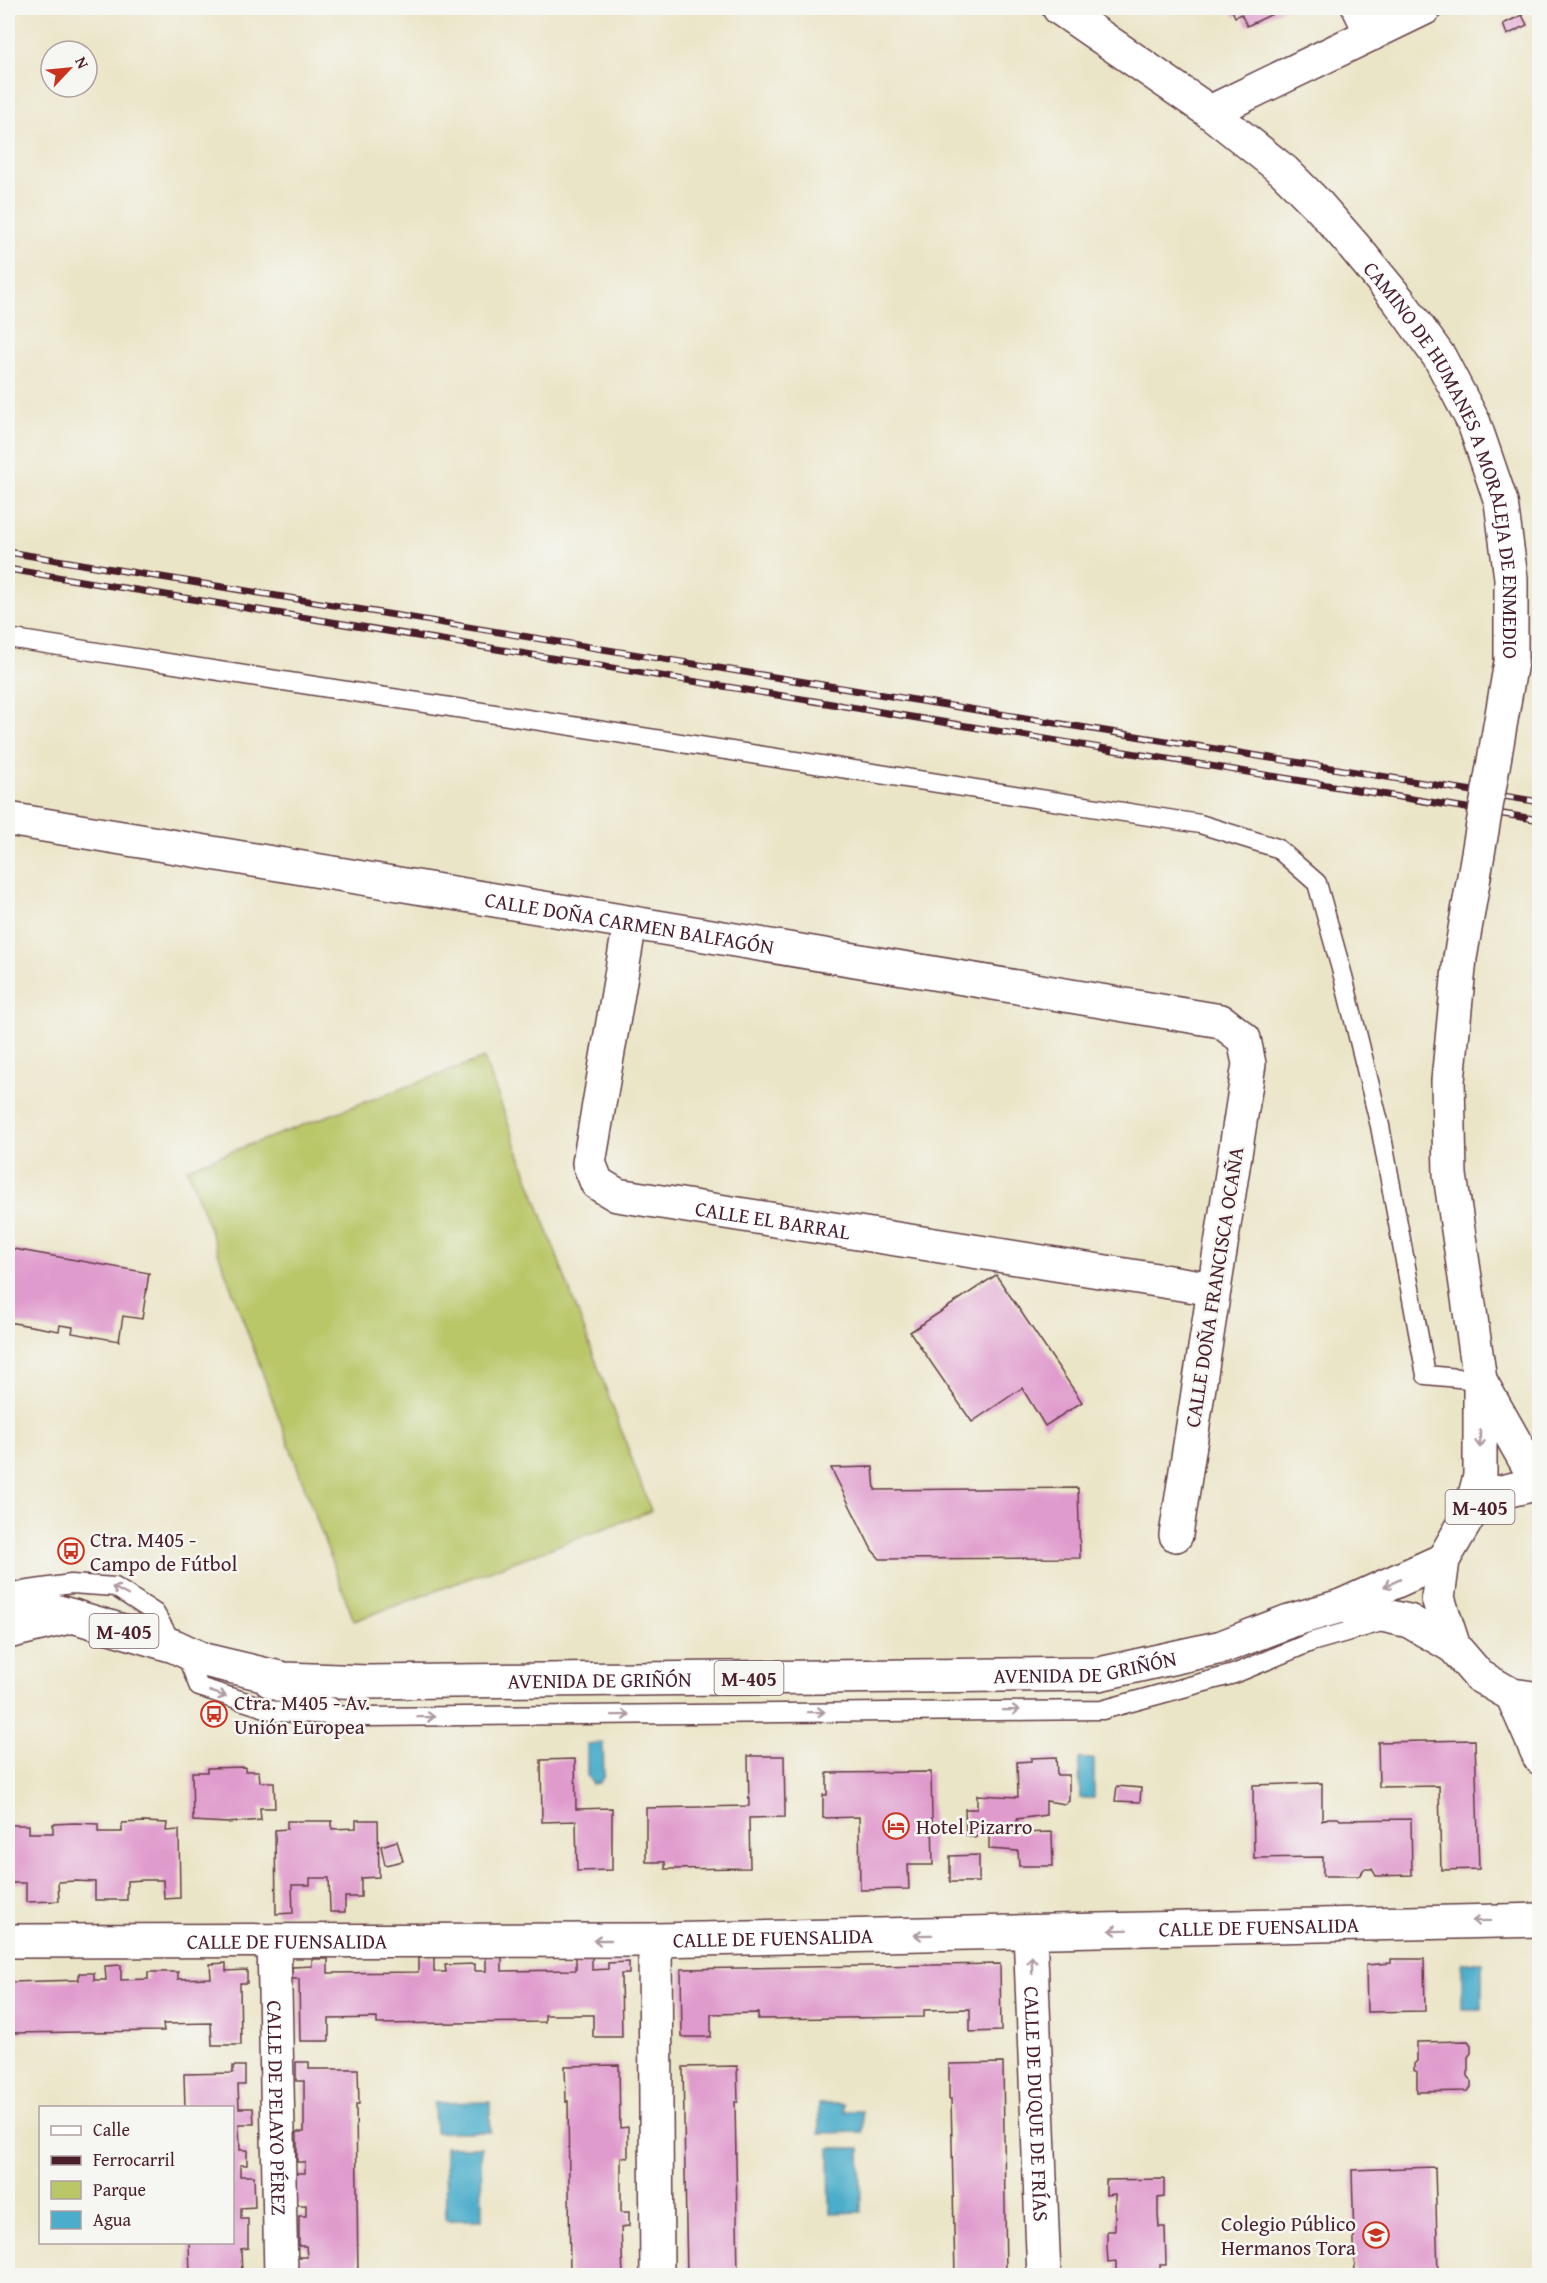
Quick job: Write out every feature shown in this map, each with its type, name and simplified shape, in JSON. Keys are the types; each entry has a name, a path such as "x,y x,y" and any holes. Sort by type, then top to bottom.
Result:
{"street":[{"name":"CAMINO DE HUMANES A MORALEJA DE ENMEDIO","path":"1059,8 1210,112 1284,171 1319,206 1398,301 1440,358 1474,423 1501,502 1511,578 1510,662 1460,958 1448,1081 1450,1175 1480,1380 1480,1476 1470,1514"},
{"path":"1210,112 1365,21 1425,8"},
{"name":"CALLE DOÑA CARMEN BALFAGÓN","path":"8,819 1221,1021 1244,1039"},
{"name":"CALLE EL BARRAL","path":"630,923 589,1163 597,1183 617,1195 1214,1289"},
{"name":"CALLE DOÑA FRANCISCA OCAÑA","path":"1176,1535 1249,1064 1244,1039"},
{"name":"CAMINO DE HUMANES A MORALEJA DE ENMEDIO","path":"1480,1380 1539,1483"},
{"name":"M-405","path":"1526,1697 1479,1676 1454,1647 1438,1598 1443,1560 1470,1514 1501,1492 1539,1483"},
{"name":"AVENIDA DE GRIÑÓN","path":"8,1595 187,1653 284,1679 368,1682 1099,1674 1222,1647 1289,1621 1341,1606 1443,1560"},
{"name":"AVENIDA DE GRIÑÓN","path":"1341,1606 1409,1621 1454,1647"},
{"name":"M-405","path":"8,1632 74,1616"},
{"path":"1526,1697 1539,1758"},
{"name":"CALLE DE FUENSALIDA","path":"8,1941 655,1940 1539,1920"},
{"name":"CALLE DE DUQUE DE FRÍAS","path":"1030,1932 1044,2276"},
{"path":"655,1940 657,2276"},
{"name":"CALLE DE PELAYO PÉREZ","path":"274,1942 281,2276"}],"lane":[{"path":"8,638 1200,824 1277,848 1317,883 1341,966 1380,1126 1426,1374 1480,1380"},
{"path":"8,1595 71,1584 115,1587 155,1612 187,1653 200,1687 278,1712 368,1717 1102,1710 1234,1674 1311,1641 1396,1618"},
{"path":"187,1653 283,1694 368,1717"}],"green space":[{"path":"484,1058 651,1511 354,1621 187,1168"}],"water":[{"path":"603,1743 604,1776 599,1783 593,1784 587,1776 587,1744"},
{"path":"1079,1759 1094,1759 1094,1798 1080,1798"},
{"path":"1462,1963 1482,1963 1482,2009 1462,2009"},
{"path":"490,2102 490,2132 435,2132 434,2103"},
{"path":"819,2104 843,2104 844,2111 862,2111 863,2132 819,2133"},
{"path":"445,2147 481,2147 482,2220 446,2220"},
{"path":"829,2148 860,2148 861,2212 830,2213"}],"building":[{"path":"1231,8 1285,8 1247,26 1241,14 1235,17"},
{"path":"1522,15 1527,25 1507,35 1503,24"},
{"path":"8,1248 149,1273 142,1319 123,1316 119,1341 72,1333 73,1327 60,1325 59,1331 8,1322"},
{"path":"996,1275 1082,1402 1045,1426 1022,1388 972,1422 910,1332"},
{"path":"873,1467 875,1490 1078,1488 1080,1558 880,1559 872,1550 831,1468"},
{"path":"1475,1740 1479,1869 1441,1870 1439,1786 1379,1787 1378,1742"},
{"path":"748,1756 784,1756 785,1810 785,1817 749,1818 750,1868 665,1869 665,1862 646,1862 646,1808 749,1806"},
{"path":"1056,1757 1057,1775 1069,1775 1069,1801 1065,1804 1046,1801 1046,1815 1017,1819 1018,1833 1052,1832 1053,1866 1019,1866 1018,1851 989,1849 989,1835 978,1835 975,1838 966,1835 965,1809 977,1809 977,1795 1018,1797 1017,1762 1031,1761 1031,1758"},
{"path":"575,1759 576,1809 612,1808 612,1870 577,1871 576,1821 542,1822 541,1760"},
{"path":"245,1767 245,1771 259,1771 260,1782 274,1782 275,1808 260,1808 261,1820 227,1823 193,1821 192,1772 207,1772 207,1768"},
{"name":"Hotel Pizarro","path":"931,1772 933,1865 908,1865 909,1889 860,1890 859,1817 823,1818 823,1795 827,1795 827,1773"},
{"path":"1322,1783 1322,1821 1328,1818 1340,1820 1411,1819 1412,1875 1376,1876 1372,1869 1364,1869 1359,1876 1323,1876 1323,1857 1254,1858 1253,1785"},
{"path":"1117,1786 1141,1788 1140,1802 1115,1801"},
{"path":"356,1820 378,1820 379,1877 361,1878 361,1897 345,1897 345,1912 330,1912 329,1878 310,1878 310,1885 292,1885 293,1913 276,1914 275,1830 287,1829 287,1821 332,1821 332,1829 356,1828"},
{"path":"144,1822 167,1823 166,1831 179,1830 180,1898 164,1899 163,1880 145,1880 127,1881 127,1900 95,1900 95,1882 76,1881 58,1882 59,1901 26,1902 26,1883 8,1883 8,1825 29,1825 29,1833 53,1833 53,1824 98,1824 98,1832 122,1832 122,1823"},
{"path":"397,1841 403,1861 385,1865 381,1846"},
{"path":"979,1855 979,1882 950,1882 950,1856"},
{"path":"576,1955 592,1955 592,1970 608,1969 608,1963 629,1962 629,1974 621,1974 622,2037 593,2037 593,2015 545,2015 545,2022 377,2024 377,2018 329,2019 329,2041 300,2041 299,1979 292,1979 292,1967 312,1966 312,1959 328,1959 328,1973 418,1972 418,1958 434,1957 434,1972 446,1972 445,1965 475,1964 475,1971 486,1971 486,1957 502,1956 502,1971 576,1970"},
{"path":"1391,1959 1424,1959 1425,2011 1367,2012 1366,1965 1391,1963"},
{"path":"226,1963 226,1971 247,1970 247,1983 240,1983 241,2045 212,2045 211,2023 163,2024 164,2031 8,2033 8,1975 10,1975 11,1982 79,1980 79,1973 94,1973 94,1980 106,1980 105,1966 121,1965 121,1980 148,1979 148,1972 178,1972 178,1979 211,1978 210,1964"},
{"path":"1000,1964 1001,2031 970,2032 970,2009 924,2010 924,2017 758,2019 758,2013 711,2014 711,2037 682,2037 681,1969"},
{"path":"1468,2041 1471,2045 1471,2053 1468,2057 1468,2076 1471,2080 1471,2087 1468,2091 1417,2092 1417,2072 1414,2070 1414,2064 1417,2061 1417,2042"},
{"path":"296,2062 309,2062 309,2069 358,2069 359,2104 356,2104 358,2276 307,2276 307,2273 292,2273 292,2257 307,2257 306,2246 299,2246 299,2216 306,2216 306,2205 291,2205 290,2173 305,2173 305,2162 297,2162 297,2132 304,2132 304,2081 296,2081"},
{"path":"1003,2063 1006,2276 955,2276 949,2064"},
{"path":"619,2065 620,2128 628,2127 628,2158 621,2157 621,2212 629,2212 629,2226 621,2227 623,2276 570,2276 568,2101 566,2102 565,2066"},
{"path":"233,2066 245,2066 245,2085 238,2085 239,2108 253,2108 254,2124 239,2124 240,2150 247,2150 247,2165 240,2165 240,2176 254,2176 255,2207 241,2208 241,2219 248,2219 248,2248 241,2249 242,2276 190,2276 189,2244 234,2244 234,2106 185,2106 184,2074 233,2073"},
{"path":"737,2066 738,2102 735,2102 738,2276 687,2276 683,2067"},
{"path":"1435,2167 1438,2276 1355,2276 1352,2170"},
{"path":"1164,2179 1164,2197 1158,2198 1158,2214 1159,2227 1165,2227 1166,2265 1160,2265 1160,2276 1116,2276 1116,2262 1108,2263 1107,2247 1107,2231 1115,2231 1115,2194 1106,2195 1106,2180"}],"railway":[{"path":"8,552 1540,802"},
{"path":"8,569 1540,820"}],"place":[{"name":"Ctra. M405 - Campo de Fútbol","path":"71,1551"},
{"name":"Ctra. M405 - Av. Unión Europea","path":"214,1714"},
{"name":"Hotel Pizarro","path":"896,1826"},
{"name":"Colegio Público Hermanos Tora","path":"1376,2235"}]}
